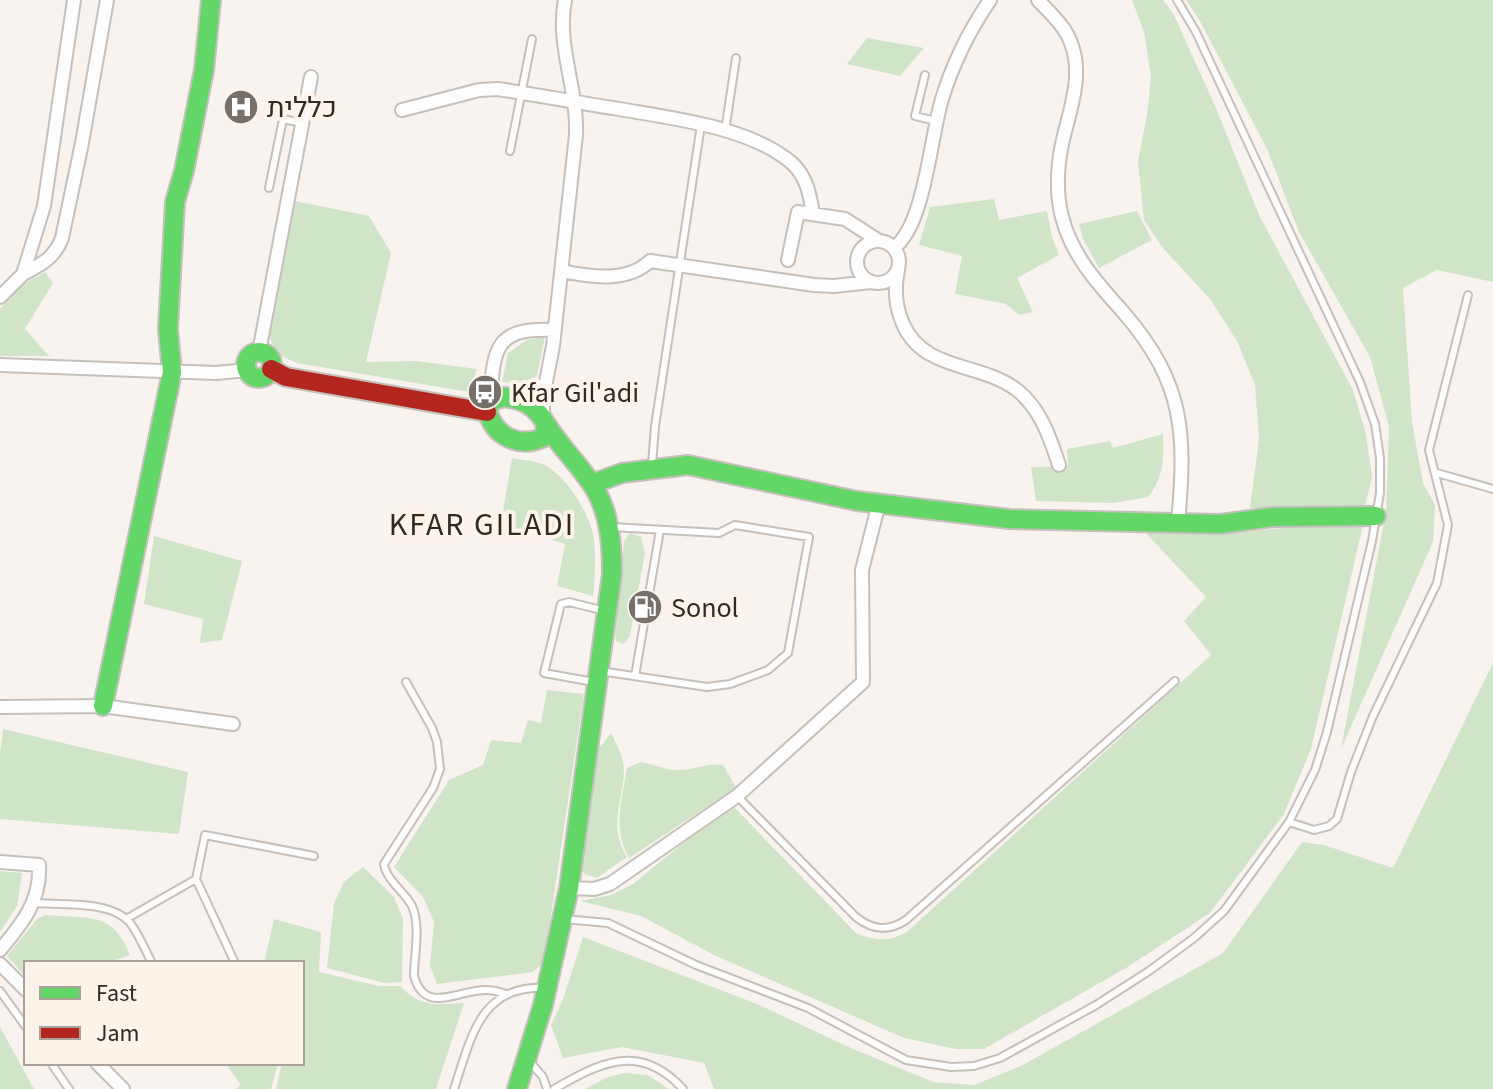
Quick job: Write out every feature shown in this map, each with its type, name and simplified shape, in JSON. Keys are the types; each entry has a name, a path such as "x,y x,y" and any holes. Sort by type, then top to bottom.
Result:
{"street":[{"path":"23,274 44,206 74,0"},
{"path":"0,297 23,274 45,262 58,249 62,238 107,0"},
{"path":"103,706 172,372 168,329 175,202 204,70 211,0"},
{"path":"518,441 531,442 546,434 543,397 555,330 576,135 576,102 563,33 565,0"},
{"path":"894,248 906,237 916,216 936,121 956,60 990,0"},
{"path":"1038,0 1067,35 1076,64 1075,92 1059,164 1061,214 1083,264 1144,339 1170,386 1183,442 1178,523"},
{"path":"259,352 311,77"},
{"path":"402,110 479,90 498,89 725,131 764,146 792,164 805,179 813,214"},
{"path":"788,260 798,212 854,223 894,248 899,257 895,291 904,327 922,350 939,360 992,376 1028,400 1042,420 1059,465"},
{"path":"834,217 854,233 860,247 859,271 897,305"},
{"path":"828,286 847,277 867,245 879,241"},
{"path":"562,271 607,276 633,272 650,261 828,286 887,281 898,270"},
{"path":"555,330 527,329 503,341 494,362 488,408 496,429 578,468"},
{"path":"259,352 270,358 271,369"},
{"path":"259,352 249,357 247,370 261,378 271,369"},
{"path":"0,365 216,373 247,370"},
{"path":"271,369 290,377 488,408 503,397 516,398 530,404 545,420 601,500 609,526 612,574 600,677 563,919 548,988 517,1089"},
{"path":"516,398 531,394 547,378"},
{"path":"592,484 622,473 688,465 806,492 1009,519 1220,524 1273,517 1376,516"},
{"path":"569,888 594,889 610,884 737,796 863,682 862,570 879,503"},
{"path":"0,707 103,706 233,724"},
{"path":"0,862 39,865 34,903 27,917 0,950"},
{"path":"0,964 24,988"},
{"path":"99,1065 123,1089"}],"lane":[{"path":"563,919 608,923 696,965 808,1008 906,1060 925,1065 974,1066 1000,1058 1096,1005 1194,938 1224,911 1289,822 1315,770 1327,732 1376,516 1380,493 1380,458 1375,424 1360,382 1196,32 1177,0"},
{"path":"510,151 532,39"},
{"path":"725,131 736,58"},
{"path":"925,75 915,116 936,121"},
{"path":"269,188 283,119 302,123"},
{"path":"652,469 655,426 701,125"},
{"path":"1289,822 1314,830 1329,826 1337,819 1373,716 1437,583 1448,525 1429,450 1468,295"},
{"path":"1437,473 1493,489"},
{"path":"609,526 719,533 735,525 809,537 788,653 768,670 730,684 707,687 635,676 544,673 561,604 569,602 609,611"},
{"path":"635,676 660,530"},
{"path":"737,796 856,917 872,927 887,929 906,920 1175,681"},
{"path":"406,682 437,742 440,769 433,788 384,864 414,912 416,985 422,994 433,998 487,990 506,994"},
{"path":"234,961 196,879 205,835 314,856"},
{"path":"126,919 196,879"},
{"path":"34,903 104,907 119,912 151,961"},
{"path":"454,1089 476,1027 491,1006 506,994 522,989 548,988"},
{"path":"0,991 24,1024"},
{"path":"527,1058 543,1077 547,1089"},
{"path":"554,1089 598,1065 623,1059 643,1062 668,1073 683,1089"},
{"path":"52,1065 69,1089"}],"green space":[{"path":"1132,0 1163,0 1173,13 1259,215 1353,390 1366,434 1372,478 1365,506 1250,508 1259,439 1255,385 1237,341 1210,299 1162,247 1144,220 1138,161 1151,77 1144,32"},
{"path":"1186,0 1493,0 1493,282 1437,270 1403,288 1412,422 1423,483 1435,505 1433,542 1341,749 1386,512 1389,427 1370,357 1299,232 1267,149"},
{"path":"867,38 924,48 900,76 847,64"},
{"path":"994,199 999,220 1047,211 1059,255 1017,278 1033,312 1019,315 1006,304 955,294 962,256 919,245 930,207"},
{"path":"295,201 369,216 391,253 366,362 417,361 477,369 469,392 297,363 279,355 269,337"},
{"path":"1137,211 1152,240 1099,268 1083,239 1079,224"},
{"path":"45,272 53,283 25,329 49,356 0,356 0,309 21,285"},
{"path":"545,337 537,376 523,384 502,382 508,353 527,340"},
{"path":"1163,434 1160,475 1148,497 1114,503 1036,501 1031,467 1068,466 1067,449 1110,441 1113,448"},
{"path":"512,458 551,469 576,496 594,540 593,596 557,586 565,544 501,523"},
{"path":"1363,525 1311,749 1284,814 1210,913 1126,968 984,1049 956,1049 904,1038 716,956 641,916 580,901 611,895 633,884 731,804 856,933 882,939 907,932 1211,655 1184,621 1206,597 1141,528 1236,533 1290,527"},
{"path":"630,533 641,537 645,553 630,636 624,644 616,641 615,636 624,541"},
{"path":"154,536 242,561 222,640 200,643 203,619 144,604"},
{"path":"1493,663 1493,1089 714,1089 704,1063 622,1047 563,1058 551,1025 583,937 757,1004 933,1082 974,1085 1021,1066 1223,953 1302,842 1324,845 1393,868"},
{"path":"547,690 584,694 544,962 533,972 437,984 430,966 434,922 423,897 394,867 449,780 483,765 491,740 521,743 528,720 541,723"},
{"path":"3,729 188,772 179,834 0,819"},
{"path":"611,733 624,765 617,824 627,857 597,878 584,874 580,867 599,748"},
{"path":"640,762 674,770 724,766 736,788 629,858 621,836 621,803 627,768"},
{"path":"363,867 394,897 403,919 402,982 384,983 327,968 334,903 344,882"},
{"path":"0,871 22,873 17,906 0,932"},
{"path":"45,915 97,920 115,930 130,955 112,961 24,961 24,975 7,956 37,919"},
{"path":"274,919 321,932 319,972 379,986 400,986 415,998 429,1003 464,1003 436,1089 276,1089 282,1065 304,1065 304,961 264,961"},
{"path":"0,1027 34,1089 0,1089"},
{"path":"226,1065 277,1065 271,1089 236,1089 241,1085"},
{"path":"624,1073 648,1075 669,1089 585,1089"}],"traffic: fast":[{"path":"103,706 172,372 168,329 175,202 204,70 211,0"},
{"path":"259,352 268,356 272,365 268,374 259,378 250,374 246,365 250,356 259,352"},
{"path":"503,397 523,402 538,412 546,424 544,437 517,441 501,433 487,409 492,401 503,397"},
{"path":"517,1089 543,1005 569,888 612,574 609,530 600,499 546,424"},
{"path":"592,484 622,473 688,465 857,501 1009,519 1220,524 1273,517 1376,516"}],"traffic: jam":[{"path":"271,369 286,377 487,412"}],"place":[{"name":"כללית","path":"241,107"},
{"name":"Kfar Gil'adi","path":"485,392"},
{"name":"Sonol","path":"645,607"}],"district":[{"name":"KFAR GILADI","path":"482,524"}]}
